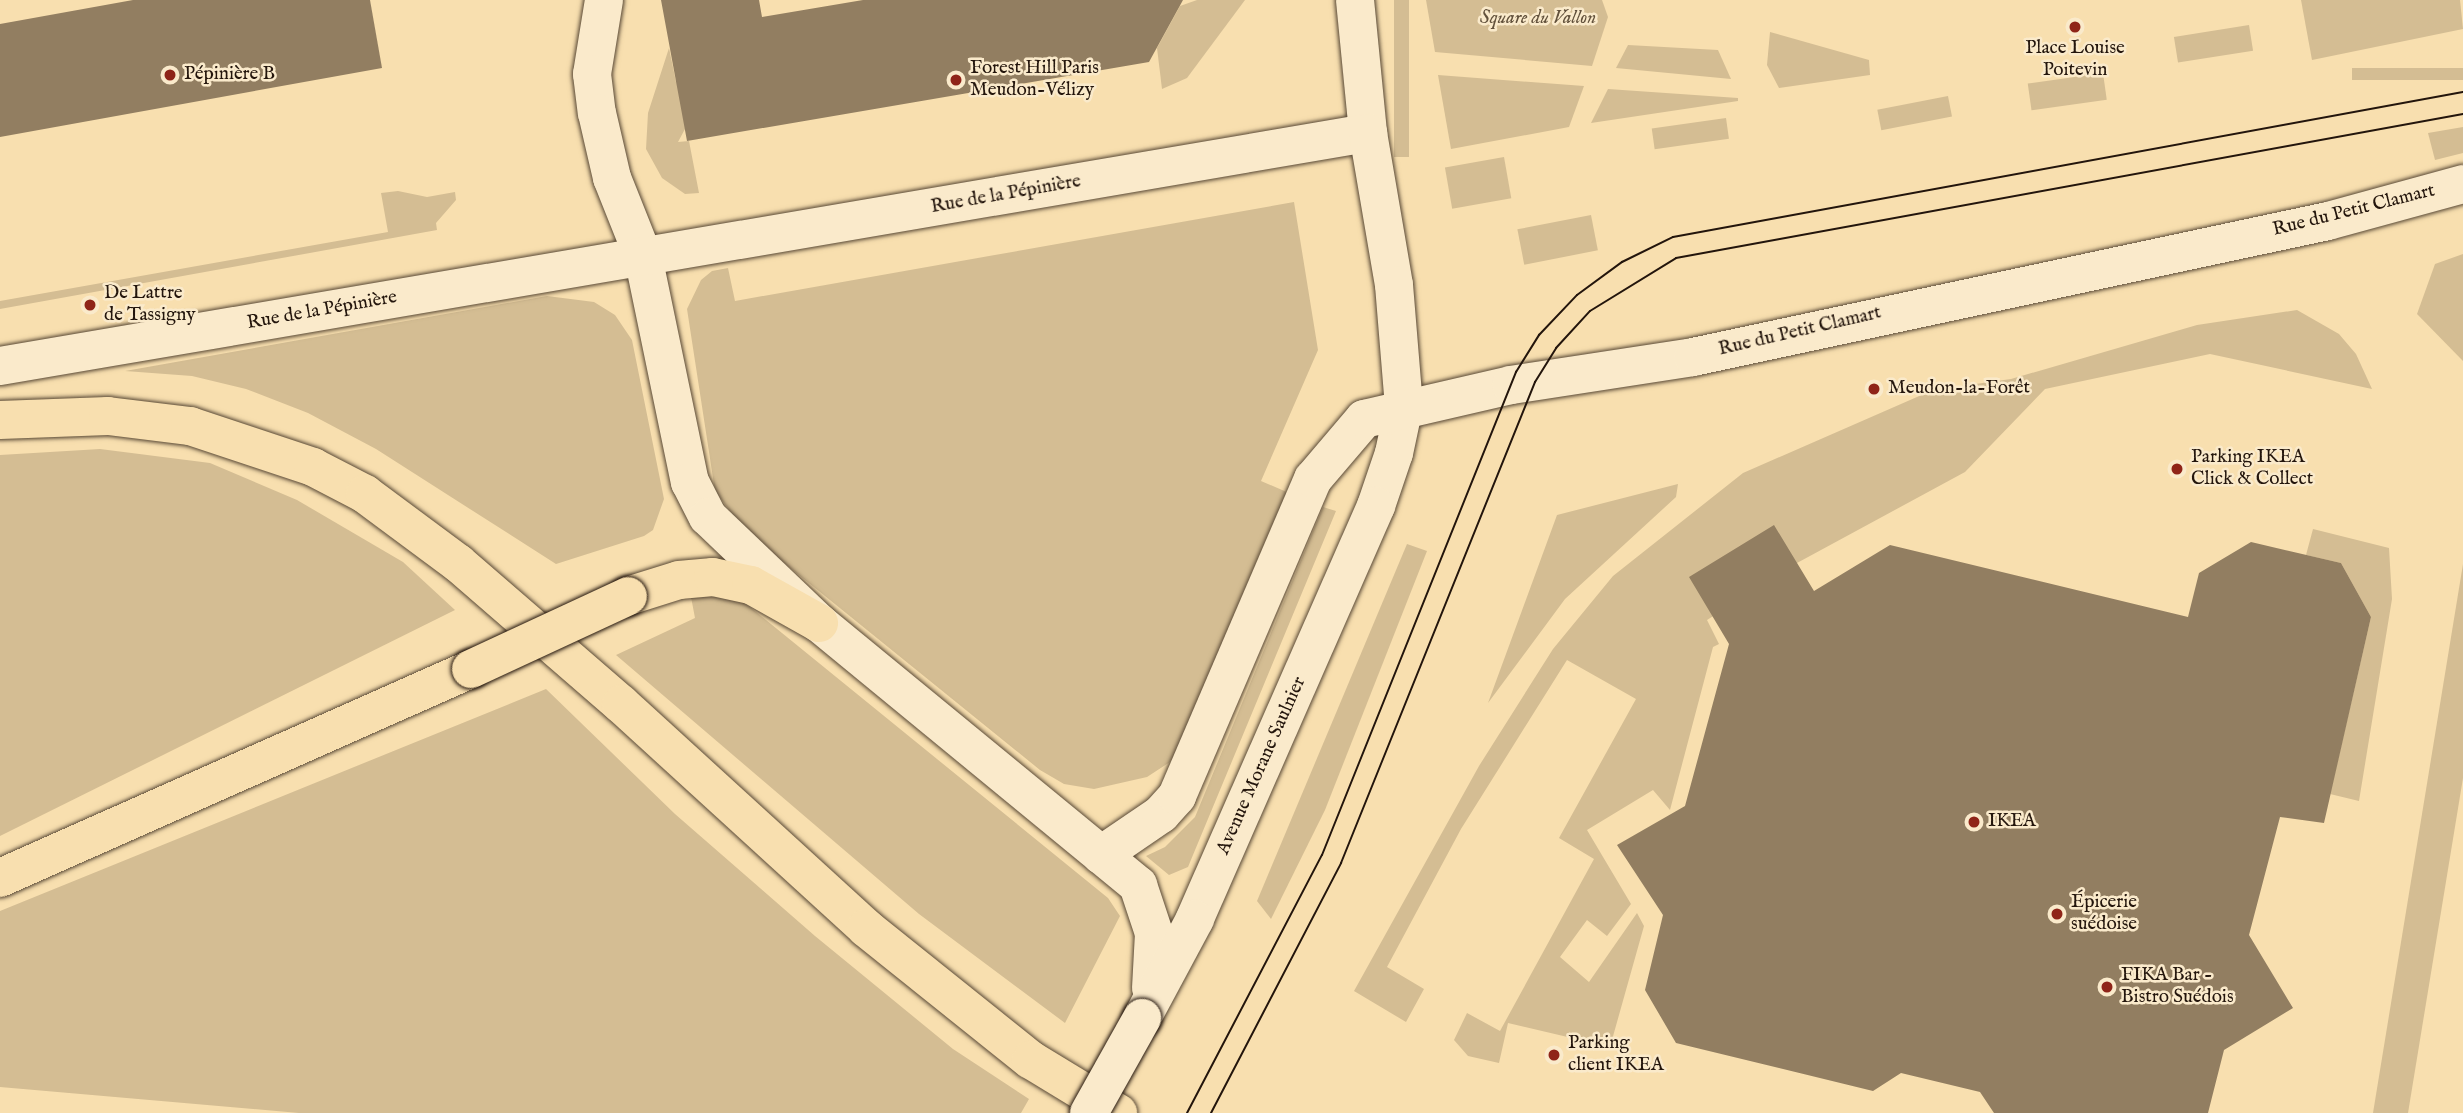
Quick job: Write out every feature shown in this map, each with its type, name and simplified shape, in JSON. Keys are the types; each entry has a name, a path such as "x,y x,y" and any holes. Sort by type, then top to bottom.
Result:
{"highway":[{"path":"0,420 108,416 190,426 313,467 365,494 458,564 621,704 866,928 1031,1060 1118,1113"},
{"path":"0,878 471,669 628,596 679,580 713,578 751,585 820,623"}],"main road":[{"path":"604,0 593,74 597,113 612,177 643,256 698,502 820,623 1139,885 1154,933 1154,978 1142,1018"},
{"path":"1355,0 1368,133 1394,285 1404,407"},
{"name":"Rue de la Pépinière","path":"0,366 1368,133"},
{"name":"Rue du Petit Clamart","path":"1101,855 1161,814 1177,796 1313,479 1364,419 1404,407 1693,357 2328,221 2463,184"},
{"name":"Avenue Morane Saulnier","path":"1088,1113 1195,919 1376,506 1404,407"}],"green space":[{"path":"1197,0 1245,0 1187,78 1162,89 1157,48 1180,6"},
{"path":"1394,0 1409,0 1409,157 1394,157"},
{"name":"Square du Vallon","path":"1426,0 1602,0 1608,17 1592,66 1435,52"},
{"path":"2301,0 2460,0 2463,29 2312,60"},
{"path":"2249,25 2253,51 2178,63 2174,37"},
{"path":"1770,32 1869,60 1870,75 1779,88 1767,65"},
{"path":"1628,45 1718,50 1731,79 1616,68"},
{"path":"669,48 676,82 714,75 678,142 689,141 699,193 685,194 662,178 646,149 648,113"},
{"path":"2352,68 2463,68 2463,80 2352,80"},
{"path":"2103,73 2107,100 2031,110 2028,84"},
{"path":"1438,75 1584,86 1569,127 1451,149"},
{"path":"1608,89 1738,98 1738,101 1591,123"},
{"path":"1948,96 1952,117 1881,130 1877,110"},
{"path":"1726,118 1729,139 1655,149 1652,128"},
{"path":"2463,127 2463,153 2435,160 2428,133"},
{"path":"1504,157 1511,198 1452,209 1445,167"},
{"path":"398,191 427,197 455,192 456,200 436,223 437,230 0,309 0,301 388,232 381,193"},
{"path":"1294,202 1318,350 1261,481 1289,493 1184,742 1170,762 1147,777 1094,789 1064,784 1040,770 746,532 715,491 687,309 701,280 712,271 728,268 735,301"},
{"path":"1591,215 1598,250 1524,265 1517,229"},
{"path":"2463,254 2463,361 2417,314 2435,264"},
{"path":"547,296 594,302 615,315 632,340 664,499 653,530 644,536 556,564 376,449 308,413 246,389 192,376 125,371"},
{"path":"2297,310 2339,334 2356,354 2372,389 2210,354 2045,389 1965,472 1797,563 1707,620 1719,644 1713,647 1670,810 1653,790 1587,830 1631,904 1607,936 1587,920 1560,957 1589,982 1637,913 1644,926 1610,1047 1508,1023 1499,1063 1468,1056 1454,1040 1467,1013 1500,1031 1594,859 1559,838 1636,699 1567,660 1461,829 1387,967 1424,989 1406,1022 1354,991 1479,766 1553,649 1613,576 1743,473 1933,390 2011,379 2197,325"},
{"path":"100,449 210,463 297,500 403,562 455,610 0,836 0,455"},
{"path":"1678,484 1676,497 1565,599 1488,703 1557,515"},
{"path":"1323,507 1336,511 1188,867 1169,875 1146,856 1165,847 1195,817"},
{"path":"2313,529 2389,548 2392,599 2359,801 2330,794 2371,617 2341,563 2306,555"},
{"path":"1407,544 1427,551 1325,810 1271,919 1257,901"},
{"path":"2463,564 2463,778 2408,1113 2373,1113"},
{"path":"734,594 1108,898 1120,916 1065,1023 919,914 616,655 695,618 691,597"},
{"path":"546,689 675,814 815,936 953,1049 1029,1099 1021,1113 299,1113 0,1087 0,911"}],"building":[{"name":"Pépinière B","path":"133,0 370,0 382,68 0,137 0,24"},
{"path":"661,0 759,0 762,17 863,0 1183,0 1149,62 687,141"},
{"name":"IKEA","path":"1774,525 1814,591 1890,545 2188,617 2199,573 2251,542 2341,563 2371,617 2324,823 2280,817 2249,935 2293,1008 2224,1050 2208,1113 1994,1113 1980,1092 1901,1073 1873,1091 1676,1043 1645,990 1663,915 1617,845 1685,806 1729,644 1689,577"}],"tram line":[{"path":"1187,1113 1322,855 1516,372 1539,335 1577,295 1622,262 1673,237 2463,92"},
{"path":"1211,1113 1341,863 1535,382 1556,348 1590,311 1676,258 2463,114"}],"place":[{"name":"Place Louise Poitevin","path":"2075,27"},
{"name":"Pépinière B","path":"170,75"},
{"name":"Forest Hill Paris Meudon-Vélizy","path":"956,80"},
{"name":"De Lattre de Tassigny","path":"90,305"},
{"name":"Meudon-la-Forêt","path":"1874,389"},
{"name":"Parking IKEA Click & Collect","path":"2177,469"},
{"name":"IKEA","path":"1974,822"},
{"name":"Épicerie suédoise","path":"2057,914"},
{"name":"FIKA Bar - Bistro Suédois","path":"2107,987"},
{"name":"Parking client IKEA","path":"1554,1055"}]}
